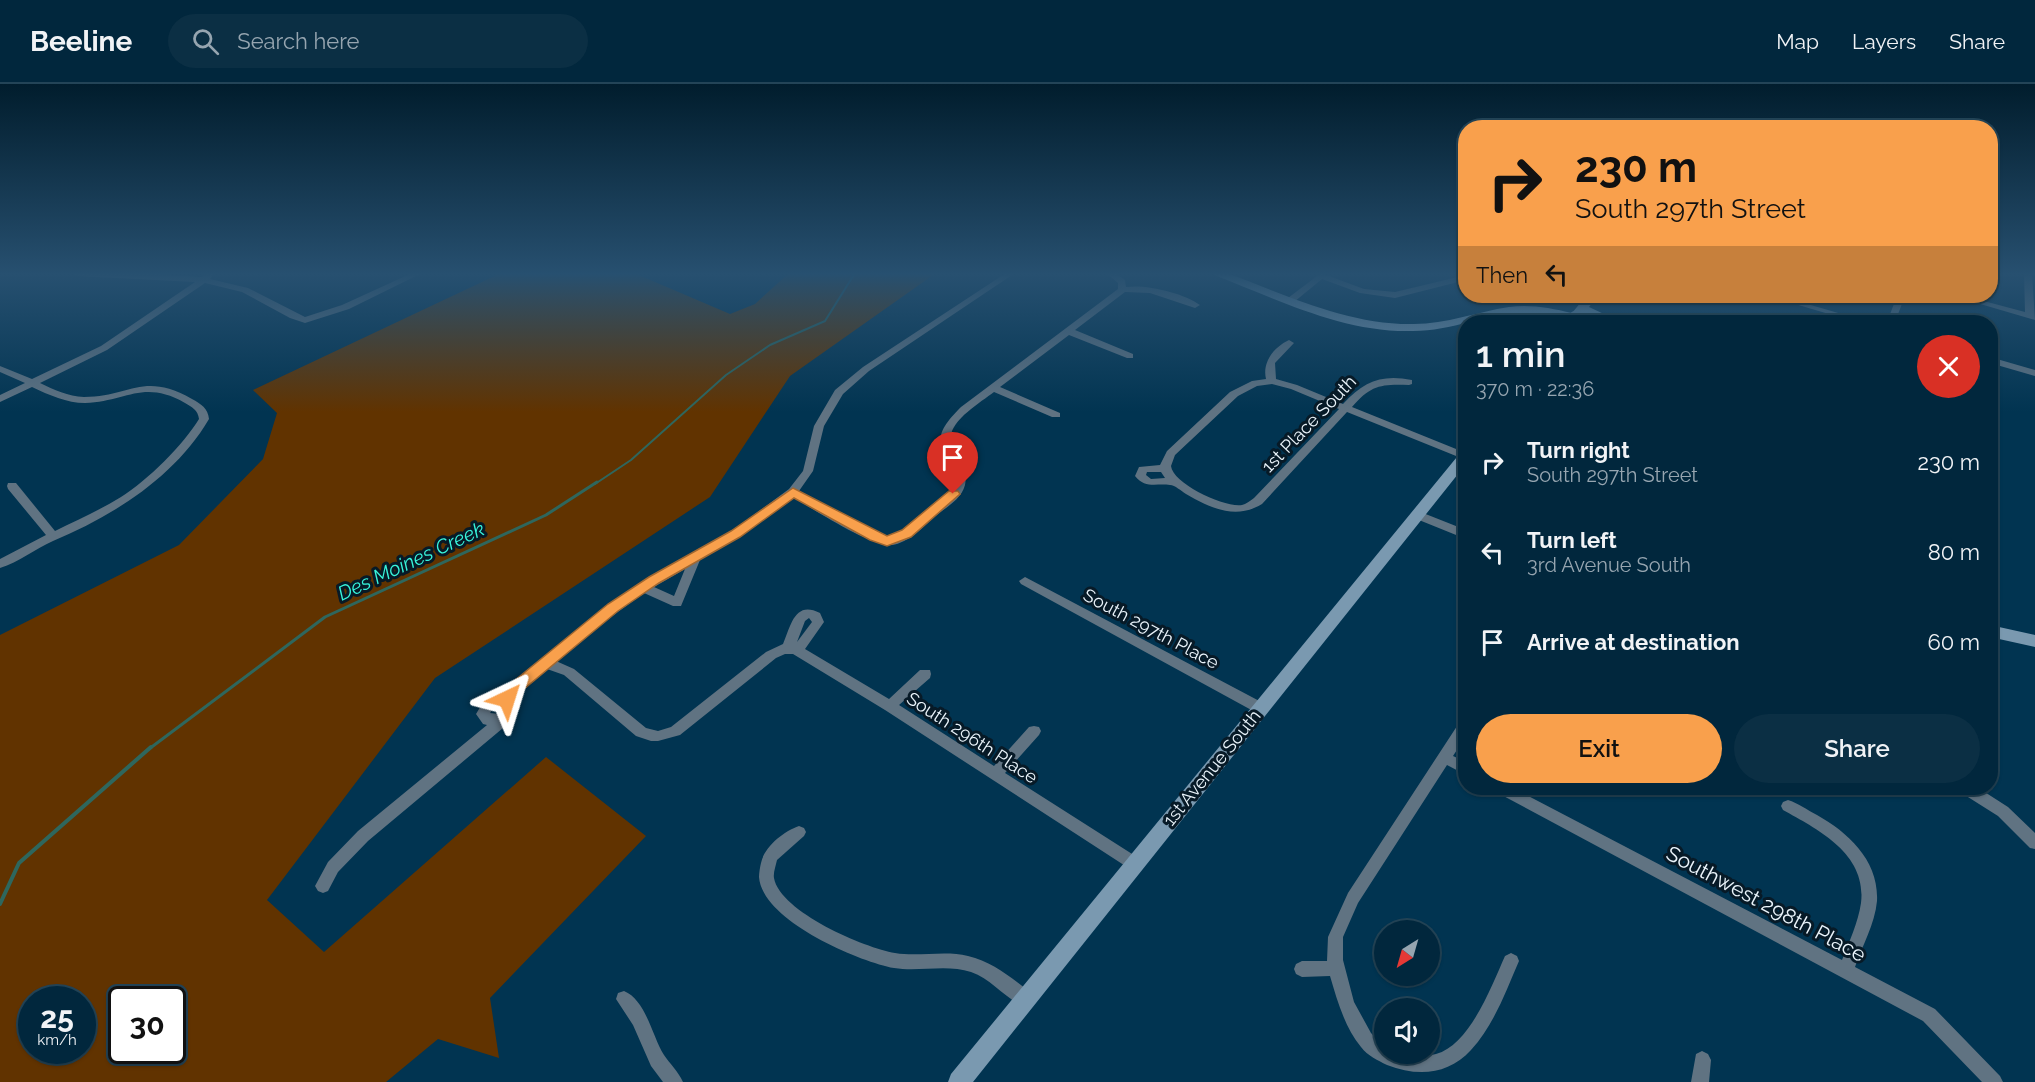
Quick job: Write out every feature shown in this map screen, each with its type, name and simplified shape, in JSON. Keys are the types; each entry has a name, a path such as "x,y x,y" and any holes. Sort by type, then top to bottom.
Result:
{"street":[{"path":"0,399 104,348 145,320"},
{"path":"477,743 483,735 483,711 495,700 519,685 585,629 643,587 750,525 793,492 808,471 819,426 839,392 866,369 941,320"},
{"path":"793,492 879,539 891,541 906,533 957,490 960,483 960,474 947,445 947,428 959,414 1083,320"},
{"path":"1350,320 1412,328 1458,322"},
{"path":"1068,331 1130,356"},
{"path":"1272,381 1268,372 1269,364 1289,343"},
{"path":"1998,362 2035,373"},
{"path":"0,369 62,396 75,399 147,388 163,388 196,405 203,412 204,419 194,436 143,486 105,511 0,564"},
{"path":"1140,476 1151,482 1168,474 1168,458 1174,449 1225,401 1255,383 1272,381 1458,453"},
{"name":"1st Place South","path":"1168,474 1220,505 1239,509 1258,501 1370,383 1409,382"},
{"path":"993,388 1056,415"},
{"name":"1st Avenue South","path":"959,1082 1458,465"},
{"path":"12,486 54,537"},
{"path":"1418,514 1458,532"},
{"path":"643,587 677,603 696,556"},
{"name":"South 297th Place","path":"1025,581 1260,708"},
{"path":"1998,633 2035,641"},
{"name":"South 296th Place","path":"542,665 555,665 568,672 646,734 666,734 695,716 771,654 793,649 890,706 1135,864"},
{"path":"890,706 925,674"},
{"path":"323,886 333,867 363,836 477,743 511,712 513,696 519,685"},
{"path":"495,700 507,699 513,704"},
{"path":"484,718 492,721 504,718"},
{"path":"995,774 1034,731"},
{"path":"1458,736 1372,866 1344,916 1334,948 1337,968 1361,1034 1376,1050 1400,1060 1424,1065 1441,1062 1454,1054 1473,1036 1511,962"},
{"path":"1444,758 1458,765"},
{"name":"Southwest 298th Place","path":"1514,795 1929,1016 1994,1082"},
{"path":"1979,795 2018,823 2035,843"},
{"path":"1788,806 1839,836 1865,866 1869,900 1846,970"},
{"path":"799,832 771,856 766,869 767,880 772,892 793,914 842,942 885,958 915,963 963,963 976,966 1025,999"},
{"path":"1302,969 1337,968"},
{"path":"624,999 639,1019 657,1060 674,1082"},
{"path":"1700,1082 1702,1060"}],"shaded area":[{"path":"402,320 870,320 790,376 710,497 435,678 267,900 324,952 546,757 646,836 490,998 499,1058 438,1039 386,1082 0,1082 0,635 179,545 263,459 277,413 253,390"}],"waterway":[{"name":"Des Moines Creek","path":"595,484 631,460 726,375 770,345 826,320"},
{"name":"Des Moines Creek","path":"149,749 325,617 546,515 597,482"},
{"name":"Des Moines Creek","path":"0,904 19,863 151,747"}],"route":[{"path":"507,699 513,704 513,696 519,685 613,608 654,580 750,525 774,504 793,492 875,537 887,541 906,533 953,494"}]}
